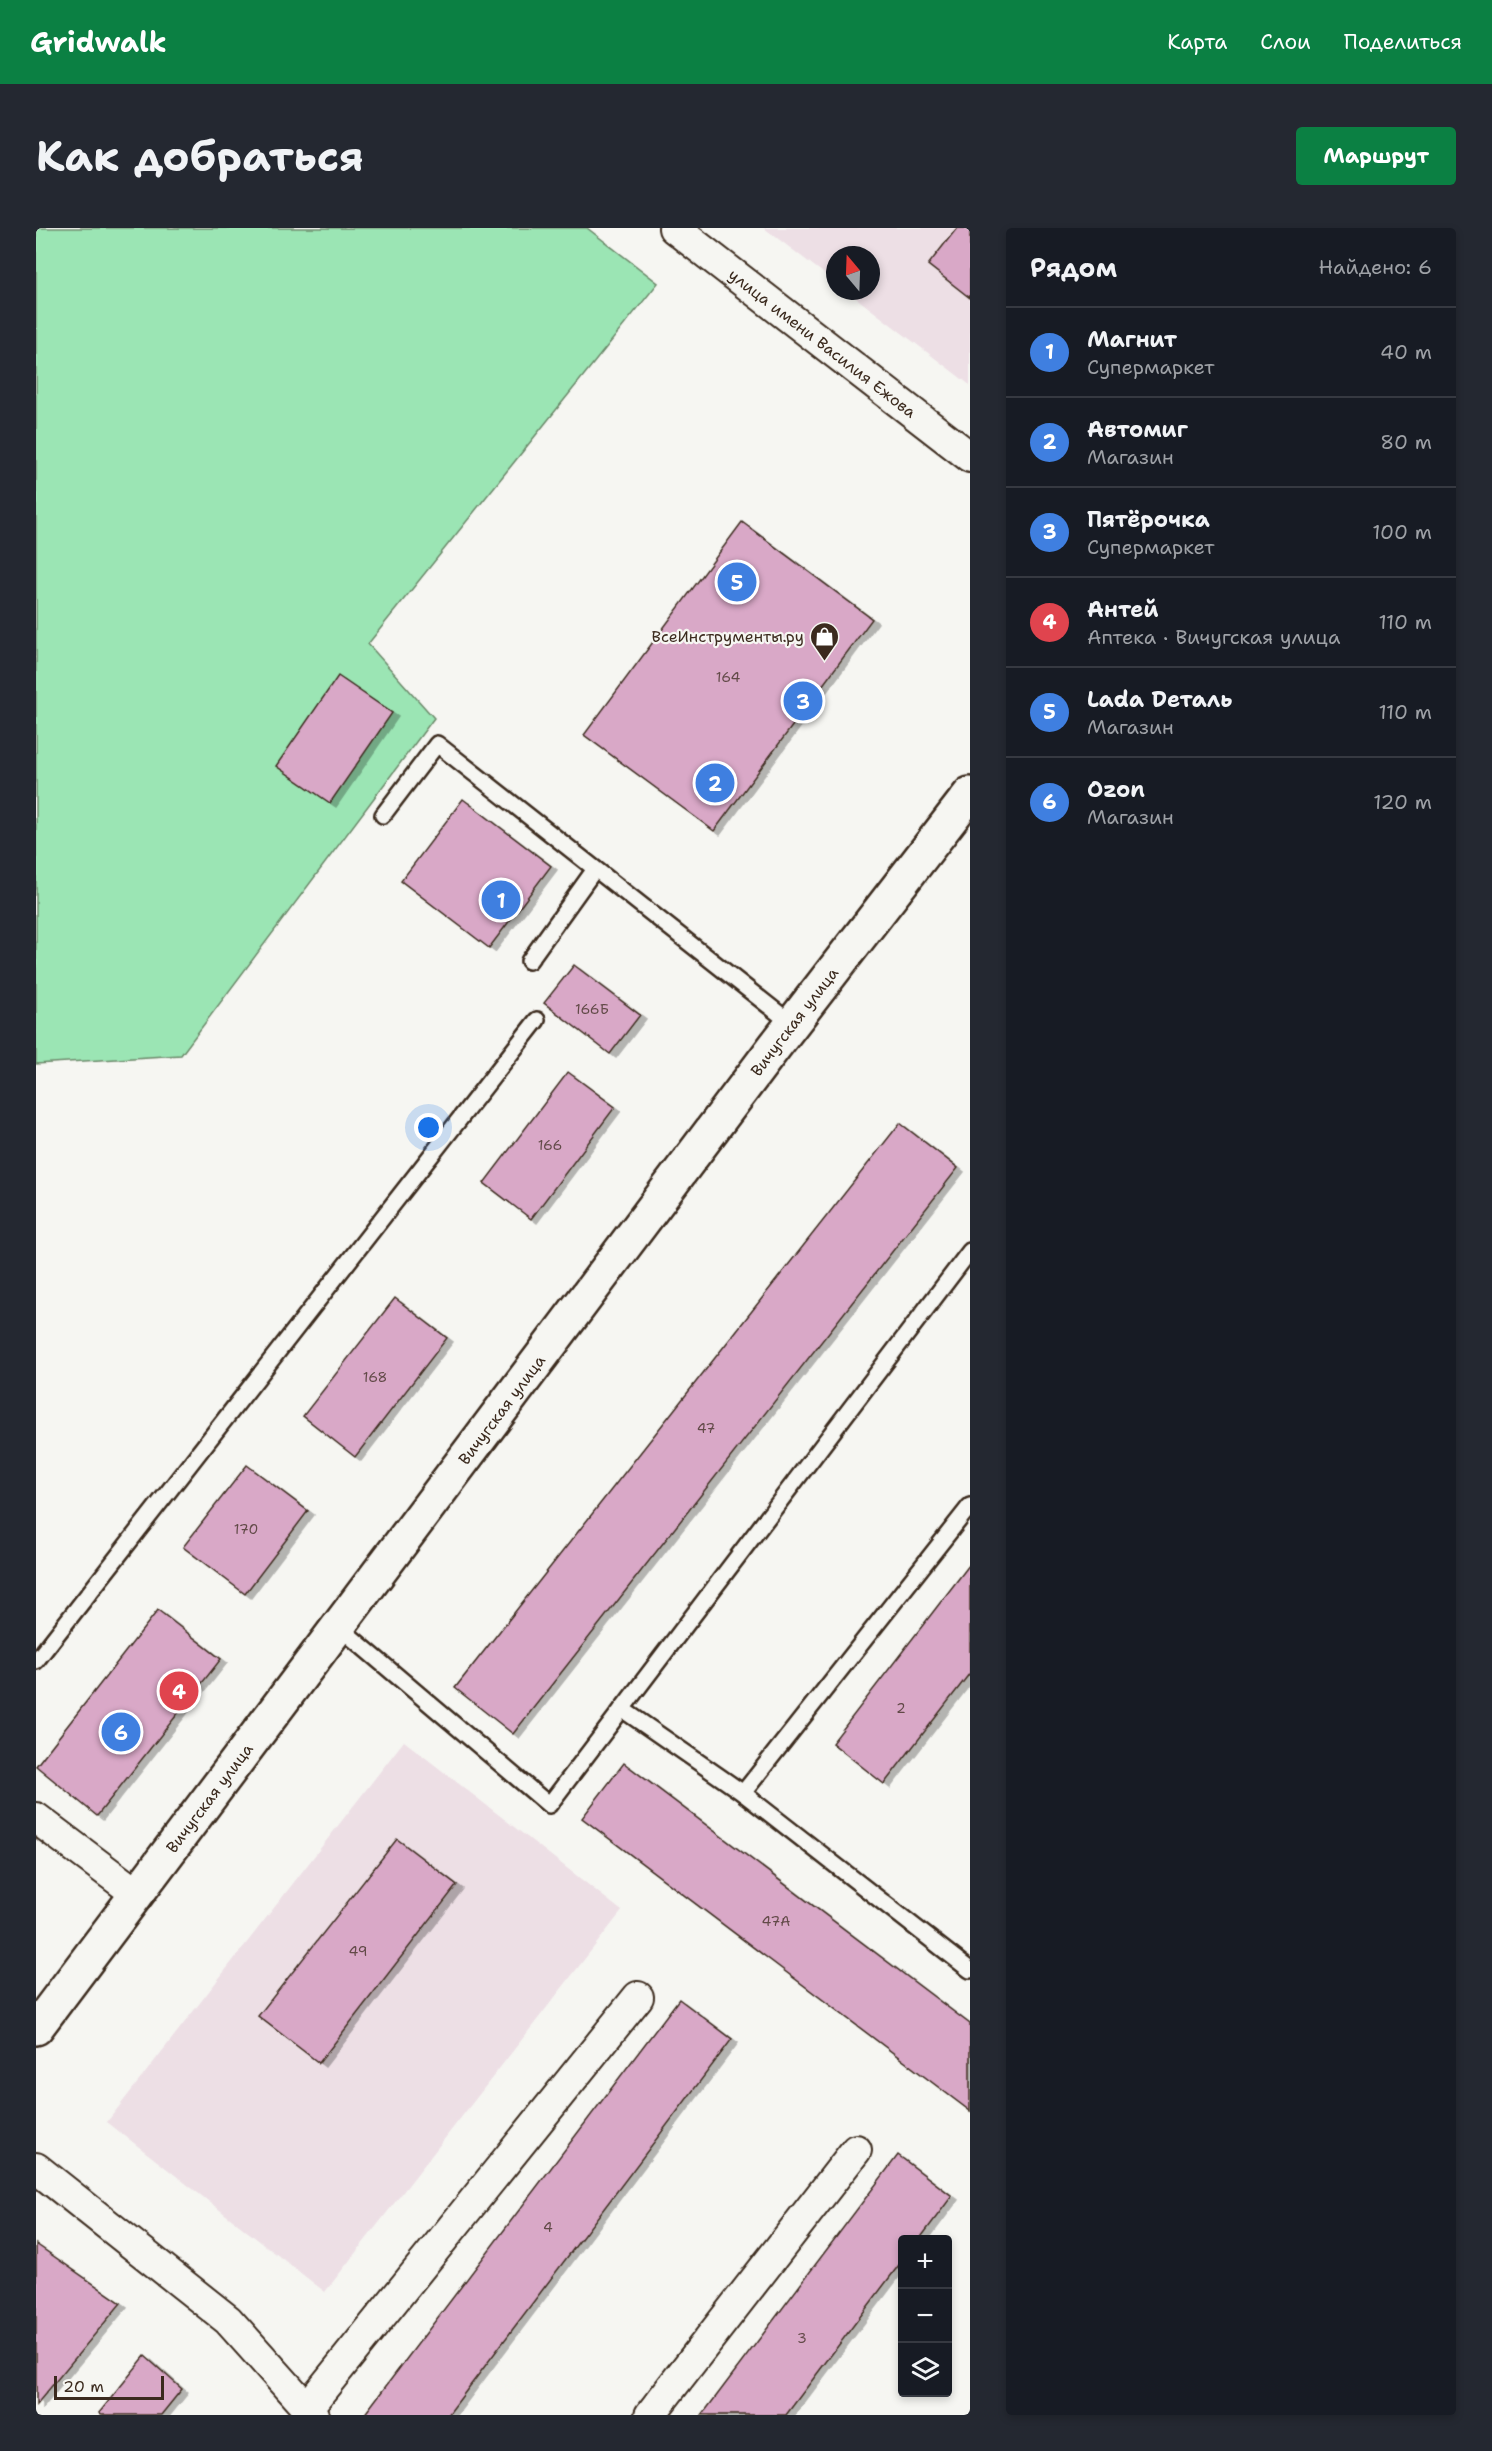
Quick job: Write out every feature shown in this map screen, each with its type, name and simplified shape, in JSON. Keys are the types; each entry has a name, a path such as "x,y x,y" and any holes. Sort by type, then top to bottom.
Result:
{"main road":[{"name":"Вичугская улица","path":"36,2028 792,1024 970,794"}],"street":[{"name":"улица имени Василия Ежова","path":"674,228 970,457"},
{"path":"36,1818 137,1894"},
{"path":"36,2168 228,2320 310,2412 638,1997"},
{"path":"650,2415 856,2150"}],"lane":[{"path":"384,815 437,744 792,1024"},
{"path":"529,961 595,869"},
{"path":"36,1661 537,1020"},
{"path":"338,1626 549,1805 970,1251"},
{"path":"743,1793 970,1506"},
{"path":"622,1709 743,1793 970,1970"}],"shaded area":[{"path":"764,228 970,228 970,385 859,300 880,300 880,246 826,246 826,275"},
{"path":"404,1741 622,1911 325,2292 107,2122"}],"green space":[{"path":"36,228 587,228 658,283 368,644 434,718 181,1055 36,1064"}],"building":[{"path":"957,228 970,228 970,298 928,265"},
{"path":"742,522 872,619 714,831 584,735"},
{"path":"338,676 392,713 330,803 276,766"},
{"path":"463,799 551,866 489,948 401,881"},
{"path":"574,965 640,1015 610,1054 544,1003"},
{"path":"568,1072 615,1107 531,1219 484,1183"},
{"path":"900,1123 958,1168 513,1734 455,1688"},
{"path":"395,1298 447,1338 355,1457 303,1416"},
{"path":"247,1465 308,1511 245,1594 183,1547"},
{"path":"970,1564 970,1673 884,1784 832,1743"},
{"path":"158,1610 221,1659 97,1816 36,1766"},
{"path":"624,1763 970,2024 970,2111 582,1818"},
{"path":"397,1839 457,1885 319,2063 258,2016"},
{"path":"679,1999 732,2039 448,2415 364,2415"},
{"path":"898,2155 952,2196 923,2235 898,2235 898,2266 786,2415 702,2415"},
{"path":"36,2244 121,2303 36,2405"},
{"path":"145,2356 182,2389 161,2415 101,2415 99,2413"}],"place":[{"name":"Lada Dеталь","path":"737,582"},
{"name":"ВсеИнструменты.ру","path":"825,662"},
{"name":"Пятёрочка","path":"803,701"},
{"name":"Автомиг","path":"715,783"},
{"name":"Магнит","path":"501,900"},
{"name":"Антей","path":"179,1691"},
{"name":"Ozon","path":"121,1732"}]}
